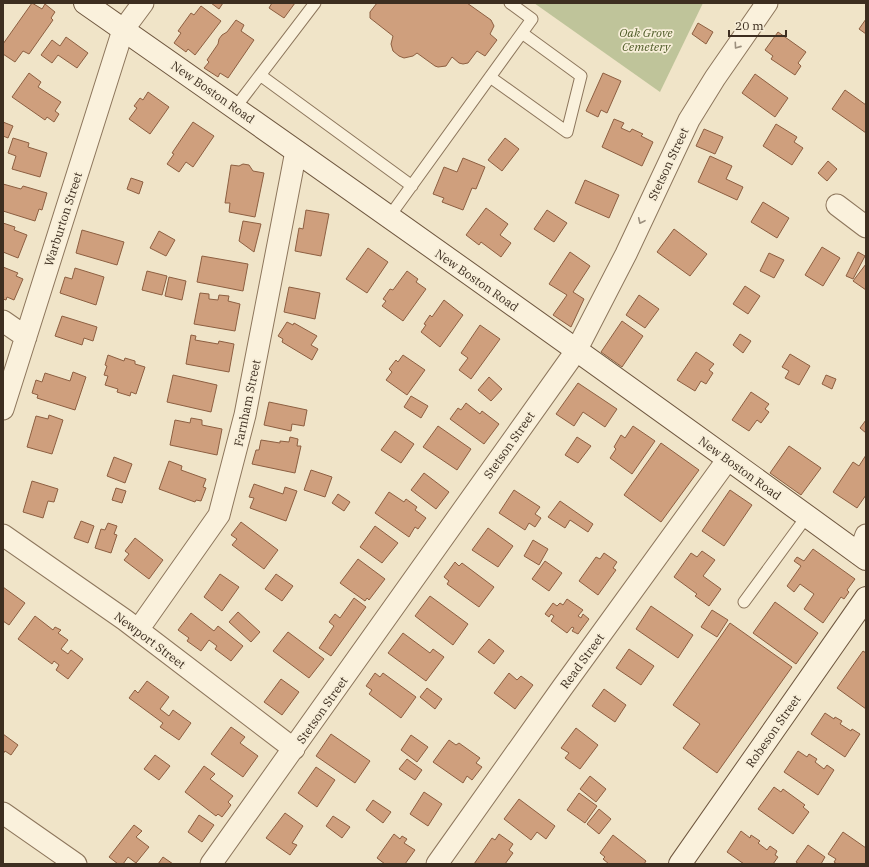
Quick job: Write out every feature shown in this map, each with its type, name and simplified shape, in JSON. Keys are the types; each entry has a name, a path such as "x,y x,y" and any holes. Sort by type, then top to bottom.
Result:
{"street":[{"name":"New Boston Road","path":"85,3 389,217 807,516 864,550"},
{"name":"Warburton Street","path":"3,409 123,30 143,3"},
{"name":"Stetson Street","path":"211,864 576,351 626,254 690,120 715,78 768,3"},
{"name":"Farnham Street","path":"138,630 219,515 245,416 296,151"},
{"path":"837,205 866,227"},
{"path":"3,321 26,337"},
{"name":"Read Street","path":"437,864 567,681 728,459"},
{"name":"Newport Street","path":"3,535 138,630 294,749"},
{"name":"Robeson Street","path":"680,864 863,610"},
{"path":"3,813 76,864"}],"lane":[{"path":"235,108 315,3"},
{"path":"389,217 532,19 510,3"},
{"path":"490,77 567,132 581,76 522,33"},
{"path":"260,75 412,186"},
{"path":"744,602 807,516"}],"green space":[{"name":"Oak Grove Cemetery","path":"534,3 703,3 660,92"}],"building":[{"path":"32,3 42,9 45,4 55,12 51,18 53,20 29,54 23,51 15,62 3,54 3,44"},
{"path":"211,3 223,3 219,9"},
{"path":"272,3 295,3 284,18 269,8"},
{"path":"377,3 467,3 491,20 494,26 490,34 497,40 485,56 477,51 468,63 463,64 459,63 452,57 446,66 438,67 417,53 413,56 404,58 393,51 391,44 393,36 370,18 370,12"},
{"path":"201,6 221,21 195,55 188,49 186,52 174,43 181,33 178,31 191,13 194,15"},
{"path":"866,19 866,34 859,29"},
{"path":"236,20 244,25 241,31 254,40 228,78 220,73 218,77 204,68 209,62 207,60 218,44 219,39 227,32"},
{"path":"698,23 713,32 706,44 692,34"},
{"path":"778,32 806,52 798,63 801,66 795,75 771,59 773,56 765,50"},
{"path":"66,37 88,53 77,68 58,55 52,63 41,55 52,40 60,46"},
{"path":"29,73 41,82 38,87 61,102 55,111 59,114 54,122 47,117 45,120 12,97"},
{"path":"603,73 621,81 607,113 601,110 598,117 586,111"},
{"path":"755,74 788,98 775,117 742,93"},
{"path":"845,90 866,105 866,133 832,109"},
{"path":"148,92 169,107 150,134 129,119 137,108 134,106 140,98 143,100"},
{"path":"614,119 624,123 621,128 630,132 632,129 643,134 641,136 653,142 642,166 602,147"},
{"path":"3,122 13,126 8,138 3,136"},
{"path":"193,122 214,136 193,167 186,162 179,172 167,164 174,154 172,153"},
{"path":"776,124 797,137 794,142 803,148 792,165 763,146"},
{"path":"704,129 723,137 715,154 696,146"},
{"path":"13,138 29,143 28,147 47,153 40,177 12,169 16,156 8,153"},
{"path":"505,138 519,149 502,171 488,160"},
{"path":"710,156 732,166 726,179 743,187 737,200 698,182"},
{"path":"463,158 485,167 476,189 472,188 463,210 442,202 444,198 433,194 444,167 457,172"},
{"path":"828,161 837,169 827,181 818,173"},
{"path":"243,164 249,165 253,171 264,173 255,217 229,212 230,203 225,203 231,165 239,166"},
{"path":"131,178 143,182 139,194 127,189"},
{"path":"585,180 619,195 609,218 575,203"},
{"path":"3,184 21,189 23,186 47,193 42,210 39,209 35,221 3,211"},
{"path":"763,202 789,218 777,238 751,222"},
{"path":"486,208 508,224 500,235 511,243 501,257 481,242 479,245 466,235"},
{"path":"306,210 329,214 321,256 295,251 299,228 303,229"},
{"path":"547,210 567,223 554,242 534,229"},
{"path":"243,221 261,224 254,252 239,241"},
{"path":"3,223 15,227 14,230 27,235 18,258 3,252"},
{"path":"674,229 707,254 690,276 657,252"},
{"path":"82,230 124,242 117,265 76,253"},
{"path":"159,231 175,240 166,256 150,248"},
{"path":"822,247 840,258 823,286 805,275"},
{"path":"368,248 388,262 367,293 346,279"},
{"path":"570,252 590,266 573,292 584,299 571,327 553,315 567,295 549,284"},
{"path":"858,252 865,256 853,279 846,276"},
{"path":"769,253 784,260 774,278 760,271"},
{"path":"202,256 248,264 243,291 197,282"},
{"path":"866,264 866,290 853,281"},
{"path":"3,267 18,273 16,276 23,279 14,300 7,297 6,300 3,299"},
{"path":"75,268 104,277 96,305 60,293 65,277 72,279"},
{"path":"147,271 167,276 162,295 142,290"},
{"path":"407,271 418,279 416,282 426,289 403,321 382,306 386,301 383,299 390,289 393,290"},
{"path":"169,277 186,281 182,300 165,296"},
{"path":"745,286 760,296 748,314 733,304"},
{"path":"289,287 320,293 315,319 284,312"},
{"path":"200,293 209,294 209,299 218,300 219,295 229,296 228,301 240,304 235,331 194,324"},
{"path":"639,295 659,309 645,328 626,315"},
{"path":"444,300 463,315 440,347 421,332 430,315 432,317"},
{"path":"62,316 97,327 93,341 84,338 82,345 55,336"},
{"path":"622,321 643,336 622,367 601,352"},
{"path":"287,322 293,325 294,323 317,336 311,345 318,349 312,360 282,342 283,339 278,336"},
{"path":"480,325 500,339 471,379 459,370 468,358 461,353"},
{"path":"740,334 751,341 743,353 733,345"},
{"path":"191,335 196,336 195,340 218,344 219,341 234,344 229,372 186,364"},
{"path":"696,352 714,364 709,370 713,373 706,384 701,381 695,391 677,380"},
{"path":"790,354 810,366 799,385 785,378 789,371 782,367"},
{"path":"108,355 124,361 125,358 135,361 135,364 145,367 136,394 131,392 130,396 117,392 118,389 105,385 108,376 104,375"},
{"path":"403,355 425,370 407,395 386,380 392,372 389,369 396,360 398,362"},
{"path":"73,372 86,377 75,410 37,398 38,395 32,393 36,380 42,382 45,373 70,381"},
{"path":"173,375 217,385 211,412 167,402"},
{"path":"826,375 836,379 832,389 822,384"},
{"path":"489,377 502,389 491,401 478,390"},
{"path":"578,383 617,409 605,427 583,412 574,426 556,414"},
{"path":"751,392 769,404 765,409 769,412 761,423 757,420 749,431 732,420"},
{"path":"411,396 428,406 421,418 404,407"},
{"path":"269,402 307,410 304,426 292,424 291,431 264,425"},
{"path":"466,403 480,414 482,411 499,424 484,444 450,419 458,408 461,410"},
{"path":"49,415 63,420 52,454 27,447 36,416 48,419"},
{"path":"191,418 202,420 202,425 222,429 217,455 170,445 175,420 190,423"},
{"path":"866,420 866,433 860,428"},
{"path":"438,426 471,449 457,470 423,447"},
{"path":"633,426 655,441 632,474 610,458 616,449 614,447 621,435 625,438"},
{"path":"395,431 414,444 401,463 381,450"},
{"path":"290,437 298,439 297,446 301,446 295,473 252,464 256,450 259,450 261,440 280,443 280,441 289,442"},
{"path":"577,437 591,446 578,463 565,455"},
{"path":"661,443 699,470 661,522 624,495"},
{"path":"789,446 821,468 801,495 770,473"},
{"path":"866,455 866,495 857,508 833,492 853,462 859,466"},
{"path":"114,457 132,464 125,483 107,476"},
{"path":"169,461 182,466 181,470 206,479 203,487 206,488 201,501 196,500 195,502 159,489"},
{"path":"311,470 332,477 325,497 304,490"},
{"path":"424,473 449,492 436,509 411,490"},
{"path":"32,481 58,489 54,502 48,501 43,518 23,512"},
{"path":"254,484 283,494 285,487 297,491 286,521 250,508 254,498 249,497"},
{"path":"116,488 126,491 122,503 112,500"},
{"path":"514,490 540,507 535,514 541,518 535,527 529,523 525,530 499,513"},
{"path":"730,490 752,505 724,546 702,531"},
{"path":"389,492 404,502 406,499 417,507 415,510 426,518 418,529 415,527 409,537 375,513"},
{"path":"338,494 350,502 344,511 332,503"},
{"path":"560,501 593,524 588,532 570,520 565,528 548,517"},
{"path":"81,521 94,526 88,543 74,538"},
{"path":"241,522 278,550 264,569 232,545 237,539 231,535"},
{"path":"108,523 117,526 114,534 117,535 111,553 95,548 101,529 105,530"},
{"path":"375,526 398,543 382,563 360,547"},
{"path":"488,528 513,546 498,567 472,550"},
{"path":"135,538 163,560 149,579 124,560 129,554 125,551"},
{"path":"533,540 548,549 539,565 524,556"},
{"path":"813,549 855,579 847,590 849,592 844,599 841,597 823,623 804,609 814,594 800,584 794,592 787,586 801,566 794,561 797,557 804,561"},
{"path":"702,551 715,560 703,576 721,589 709,606 695,596 697,594 674,577 691,553 697,557"},
{"path":"604,553 617,562 613,568 616,570 598,595 579,581 596,557 600,559"},
{"path":"358,559 385,579 369,600 367,598 365,601 340,583"},
{"path":"545,561 562,573 549,591 532,579"},
{"path":"455,562 459,566 462,563 494,587 479,607 447,584 449,581 444,577"},
{"path":"220,574 239,587 222,611 204,597"},
{"path":"276,574 293,586 282,601 265,589"},
{"path":"3,587 25,603 9,625 3,621"},
{"path":"430,596 468,624 453,645 415,616"},
{"path":"354,598 366,607 331,656 319,648 334,626 329,622 335,614 340,618"},
{"path":"567,599 583,610 578,616 581,618 583,614 589,619 578,634 572,631 574,628 572,627 567,633 551,621 554,616 551,614 549,617 545,614 553,603 557,606 560,603 563,605"},
{"path":"775,602 818,633 796,664 753,633"},
{"path":"651,606 693,635 678,658 636,629"},
{"path":"712,610 728,620 717,637 701,627"},
{"path":"238,612 260,632 251,642 229,622"},
{"path":"191,613 214,631 218,626 243,646 231,661 215,649 217,646 209,640 201,651 187,641 189,638 178,630"},
{"path":"35,616 53,630 55,627 61,630 58,633 68,640 61,649 68,654 71,650 83,659 68,679 56,670 59,665 54,661 52,664 18,639"},
{"path":"730,623 792,667 717,773 683,748 700,724 673,705"},
{"path":"288,632 324,659 309,678 273,651"},
{"path":"403,633 430,653 433,649 444,657 426,681 388,653"},
{"path":"489,639 504,651 494,664 478,652"},
{"path":"629,649 654,666 641,685 616,668"},
{"path":"863,651 866,653 866,709 837,688"},
{"path":"375,673 380,677 383,673 416,697 401,718 369,694 372,690 366,686"},
{"path":"509,673 517,680 521,676 533,685 515,709 494,693"},
{"path":"281,679 299,692 282,715 264,702"},
{"path":"147,681 169,697 160,709 169,716 173,710 191,723 179,740 160,727 163,723 129,698 135,690 138,693"},
{"path":"427,688 442,699 435,709 420,697"},
{"path":"604,689 626,705 615,722 592,706"},
{"path":"825,713 834,719 835,717 842,721 840,724 851,731 852,729 860,734 845,757 811,734"},
{"path":"231,727 245,737 240,743 258,756 243,777 211,754"},
{"path":"576,728 598,745 580,769 565,758 569,753 561,748"},
{"path":"3,734 18,745 11,755 5,751 3,754"},
{"path":"331,734 370,761 355,783 316,756"},
{"path":"411,735 428,747 417,762 401,750"},
{"path":"449,740 456,745 459,743 480,758 476,763 482,767 472,780 467,776 463,783 433,762"},
{"path":"798,751 807,757 809,754 817,759 815,762 824,769 827,765 834,770 818,795 784,772"},
{"path":"155,755 170,766 159,780 144,769"},
{"path":"407,759 422,770 415,780 399,769"},
{"path":"204,766 215,774 210,779 233,796 228,802 231,805 222,817 218,814 216,816 185,792"},
{"path":"316,767 335,780 317,807 298,793"},
{"path":"590,776 606,789 596,802 580,789"},
{"path":"774,787 781,792 783,789 805,805 803,807 809,812 793,834 758,809"},
{"path":"424,792 442,804 428,826 410,814"},
{"path":"579,793 597,806 585,823 567,810"},
{"path":"519,799 555,826 546,839 537,832 531,840 504,819"},
{"path":"373,800 391,812 383,823 366,810"},
{"path":"599,809 611,819 599,834 587,824"},
{"path":"285,813 303,826 292,843 297,845 290,855 266,838"},
{"path":"199,815 214,825 202,842 188,832"},
{"path":"333,816 350,827 342,838 326,826"},
{"path":"134,825 142,831 136,837 149,847 136,863 128,857 123,864 118,864 109,857"},
{"path":"741,831 750,838 751,835 760,841 758,843 767,850 770,846 777,851 775,855 778,857 773,864 744,864 727,852"},
{"path":"843,832 866,848 866,864 837,864 834,862 836,859 828,854"},
{"path":"394,834 400,839 402,836 407,839 404,843 415,850 405,864 385,864 377,858"},
{"path":"499,834 513,844 509,850 513,853 505,864 474,864 492,838 495,840"},
{"path":"613,835 646,861 644,864 609,864 603,859 605,857 600,853"},
{"path":"808,845 825,857 821,864 799,864 796,862"},
{"path":"163,857 173,864 158,864"}]}
